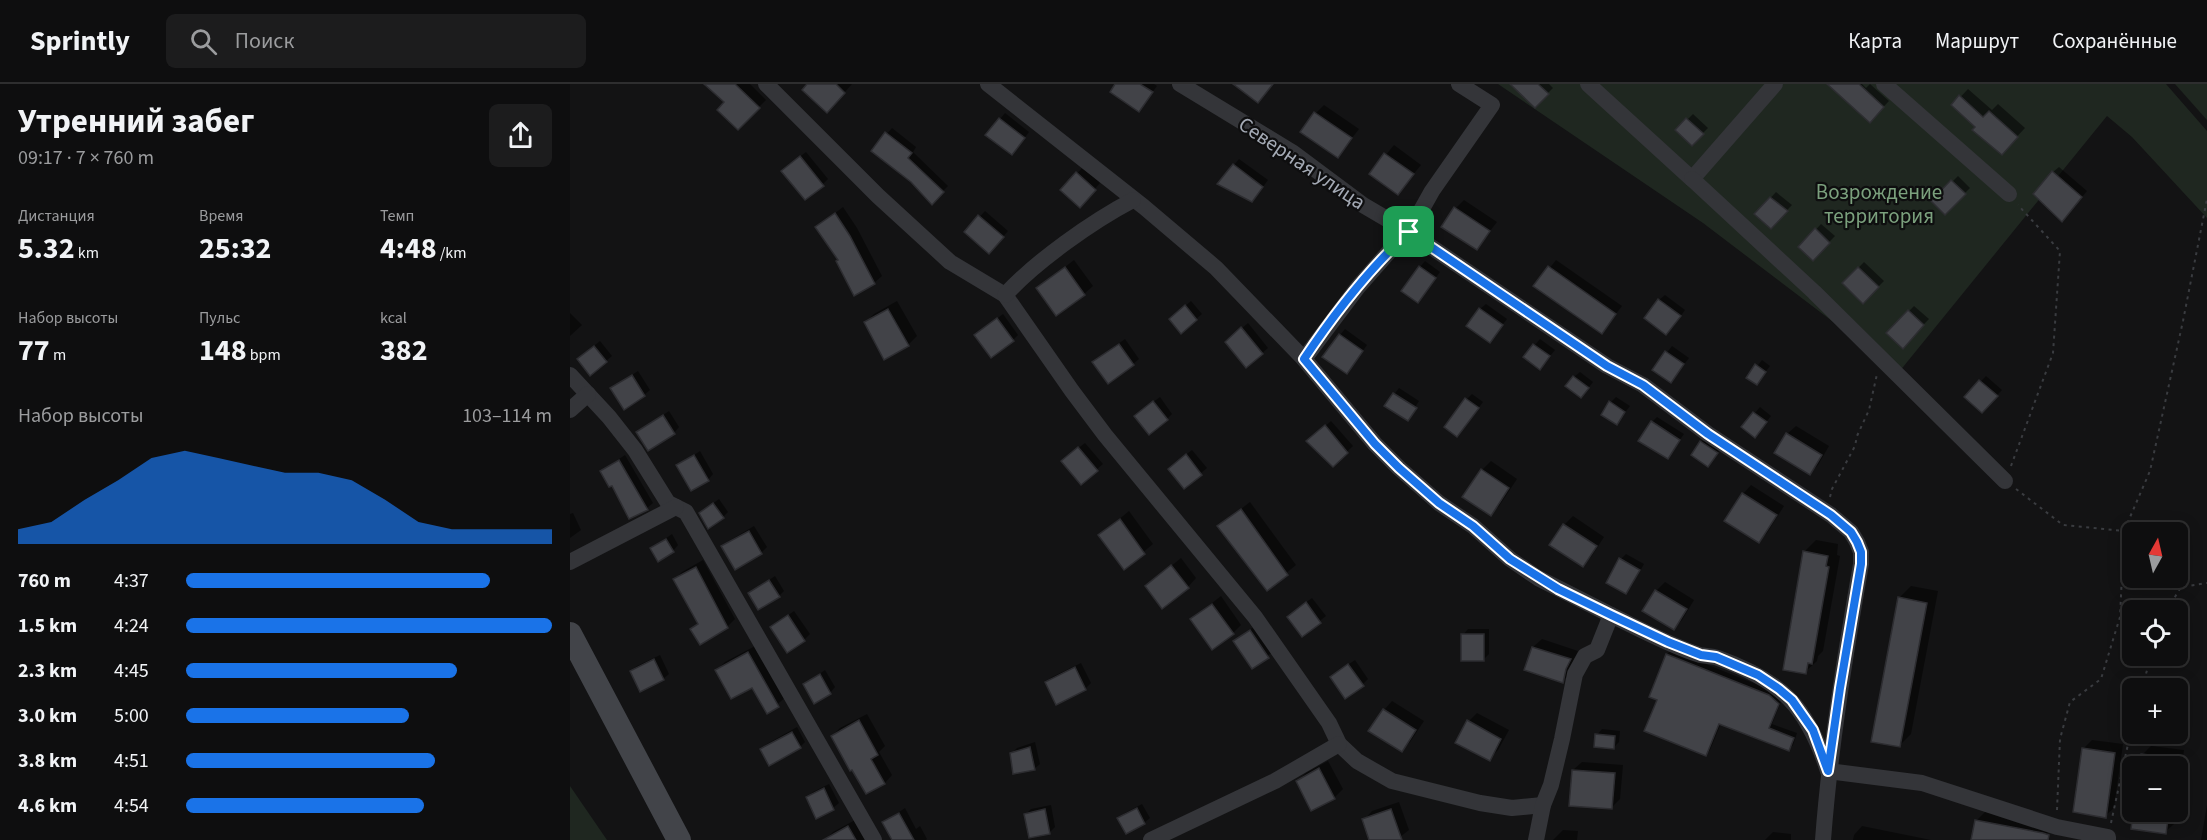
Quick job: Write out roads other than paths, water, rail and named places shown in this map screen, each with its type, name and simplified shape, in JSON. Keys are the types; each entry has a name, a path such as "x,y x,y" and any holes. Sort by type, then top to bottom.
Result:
{"street":[{"path":"766,84 878,196 950,262 1005,295 1099,426 1255,617 1329,723 1340,744 1357,761 1392,782 1490,805 1512,808 1543,805"},
{"path":"988,84 1216,268 1304,359 1375,444 1399,468 1439,503 1473,526 1510,559 1538,578 1668,642 1701,655 1716,657 1758,675 1792,700 1813,730 1828,771 1823,840"},
{"name":"Северная улица","path":"1180,84 1292,152 1363,205 1409,232 1607,366 1643,385 1708,434 1831,515 1851,532 1861,552 1861,564 1828,771"},
{"path":"1304,359 1358,287 1409,232 1432,191 1492,105 1459,84"},
{"path":"1588,84 1814,292 2005,481"},
{"path":"1692,179 1775,84"},
{"path":"1884,84 2009,194"},
{"path":"1005,295 1018,281 1064,246 1114,210 1133,200"},
{"path":"570,375 609,417 635,450 668,503 686,512 874,840"},
{"path":"570,410 588,394"},
{"path":"570,562 676,507"},
{"path":"1536,840 1543,805 1551,785 1562,739 1575,674 1585,656 1596,650 1611,615"},
{"path":"570,634 679,840"},
{"path":"1151,840 1275,781 1340,744"},
{"path":"1828,771 1922,783 2056,827 2108,838"}],"park label":[{"name":"Возрождение территория","path":"1879,204"}]}
